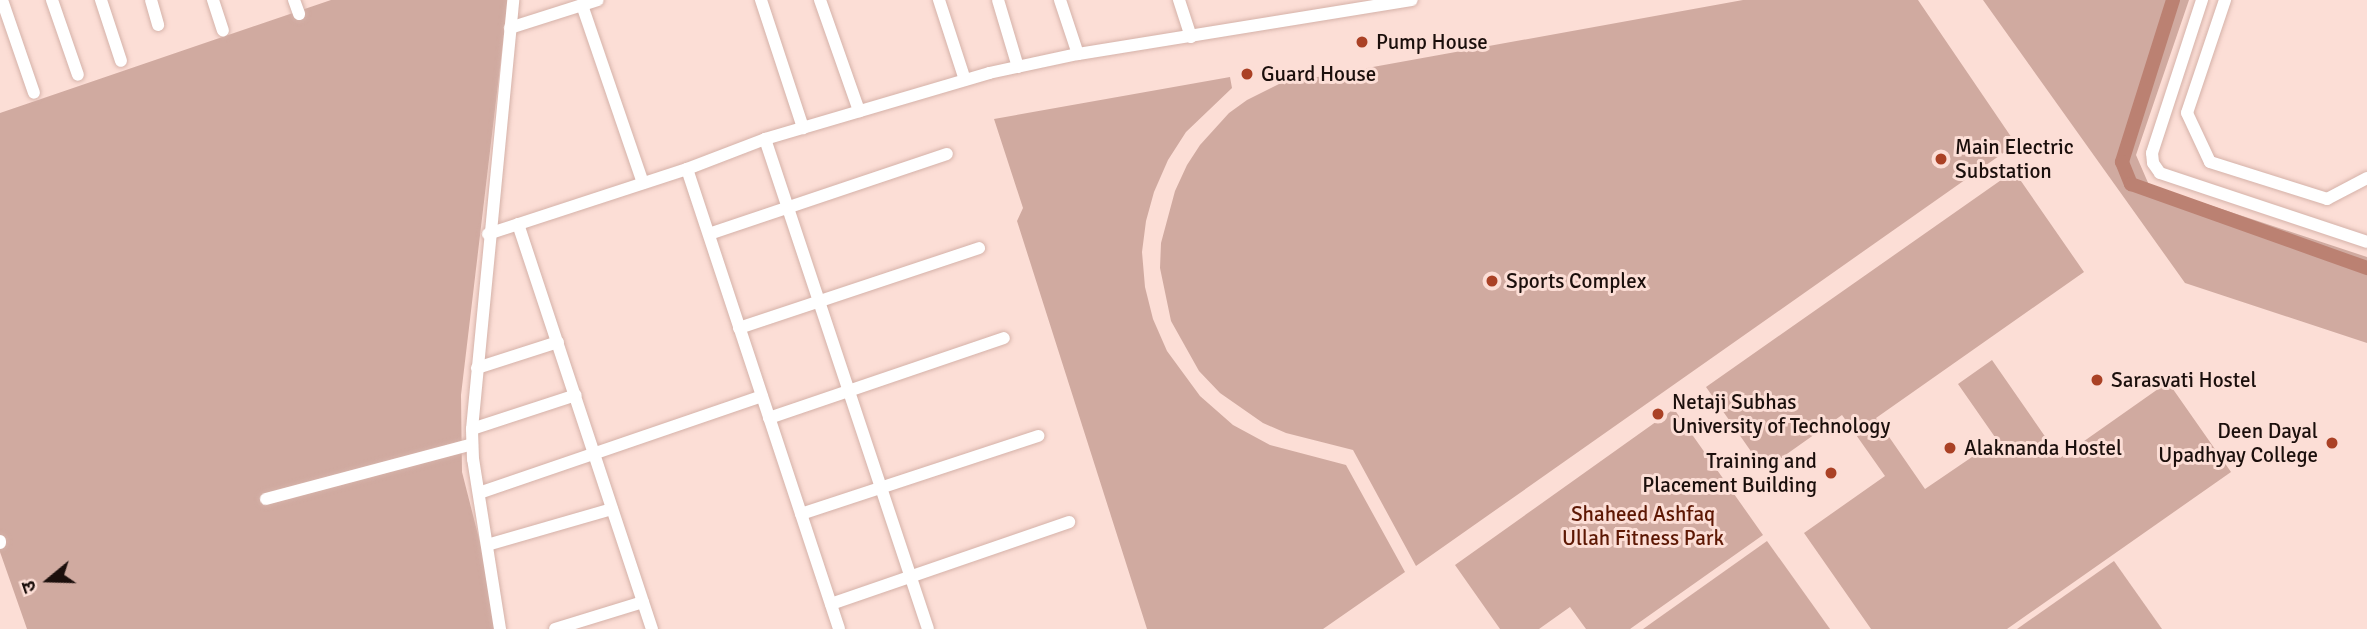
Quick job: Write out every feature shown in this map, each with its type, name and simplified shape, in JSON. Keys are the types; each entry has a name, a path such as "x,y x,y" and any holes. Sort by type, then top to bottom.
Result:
{"street":[{"path":"2,0 34,93"},
{"path":"52,0 78,75"},
{"path":"101,0 121,61"},
{"path":"150,0 158,25"},
{"path":"213,0 223,30"},
{"path":"294,0 299,14"},
{"path":"500,629 486,545 472,429 488,234 513,0"},
{"path":"510,28 598,0"},
{"path":"761,0 803,128"},
{"path":"820,0 859,111"},
{"path":"939,0 965,80"},
{"path":"998,0 1018,67"},
{"path":"1060,0 1078,54"},
{"path":"1179,0 1191,37"},
{"path":"488,234 687,169 765,139 965,80 1078,54 1412,0"},
{"path":"2202,0 2152,153 2153,163 2160,173 2367,242"},
{"path":"2225,0 2187,113 2210,162 2327,199 2367,178"},
{"path":"582,5 643,183"},
{"path":"765,139 928,629"},
{"path":"709,234 947,154"},
{"path":"687,169 839,629"},
{"path":"517,225 652,629"},
{"path":"739,328 979,248"},
{"path":"769,418 1004,338"},
{"path":"477,368 558,342"},
{"path":"472,429 576,395"},
{"path":"479,493 762,396"},
{"path":"801,514 1038,436"},
{"path":"266,499 472,444"},
{"path":"486,545 612,509"},
{"path":"831,604 1069,522"},
{"path":"555,629 643,602"}],"green space":[{"path":"331,0 508,0 461,395 462,472 502,629 27,629 0,552 0,113"},
{"name":"Sports Complex","path":"1743,0 1918,0 2016,144 1416,566 1353,450 1286,433 1263,423 1220,393 1199,371 1171,321 1160,268 1161,243 1175,191 1187,165 1200,145 1229,113 1247,100 1279,84"},
{"path":"1983,0 2189,0 2136,155 2149,185 2367,257 2367,343 2185,283"},
{"path":"1230,77 1232,88 1186,132 1168,160 1154,192 1146,221 1142,252 1145,287 1153,319 1167,351 1200,396 1233,425 1270,445 1346,465 1405,572 1323,629 1147,629 1017,221 1023,208 994,119"},
{"path":"2014,171 2084,272 1876,418 1925,489 1997,440 1958,384 1992,360 2060,458 2168,382 2231,472 2007,629 1871,629 1804,533 1885,476 1842,415 1764,470 1706,387"},
{"name":"Shaheed Ashfaq Ullah Fitness Park","path":"1674,409 1763,535 1630,629 1586,629 1570,607 1539,629 1500,629 1455,565"},
{"path":"1767,541 1830,629 1643,629"},
{"path":"2114,561 2162,629 2017,629"}],"waterway":[{"path":"2173,0 2122,162 2131,184 2367,268"}],"place":[{"name":"Pump House","path":"1362,42"},
{"name":"Guard House","path":"1247,74"},
{"name":"Main Electric Substation","path":"1941,159"},
{"name":"Sports Complex","path":"1492,281"},
{"name":"Sarasvati Hostel","path":"2097,380"},
{"name":"Netaji Subhas University of Technology","path":"1658,414"},
{"name":"Deen Dayal Upadhyay College","path":"2332,443"},
{"name":"Alaknanda Hostel","path":"1950,448"},
{"name":"Training and Placement Building","path":"1831,473"}]}
